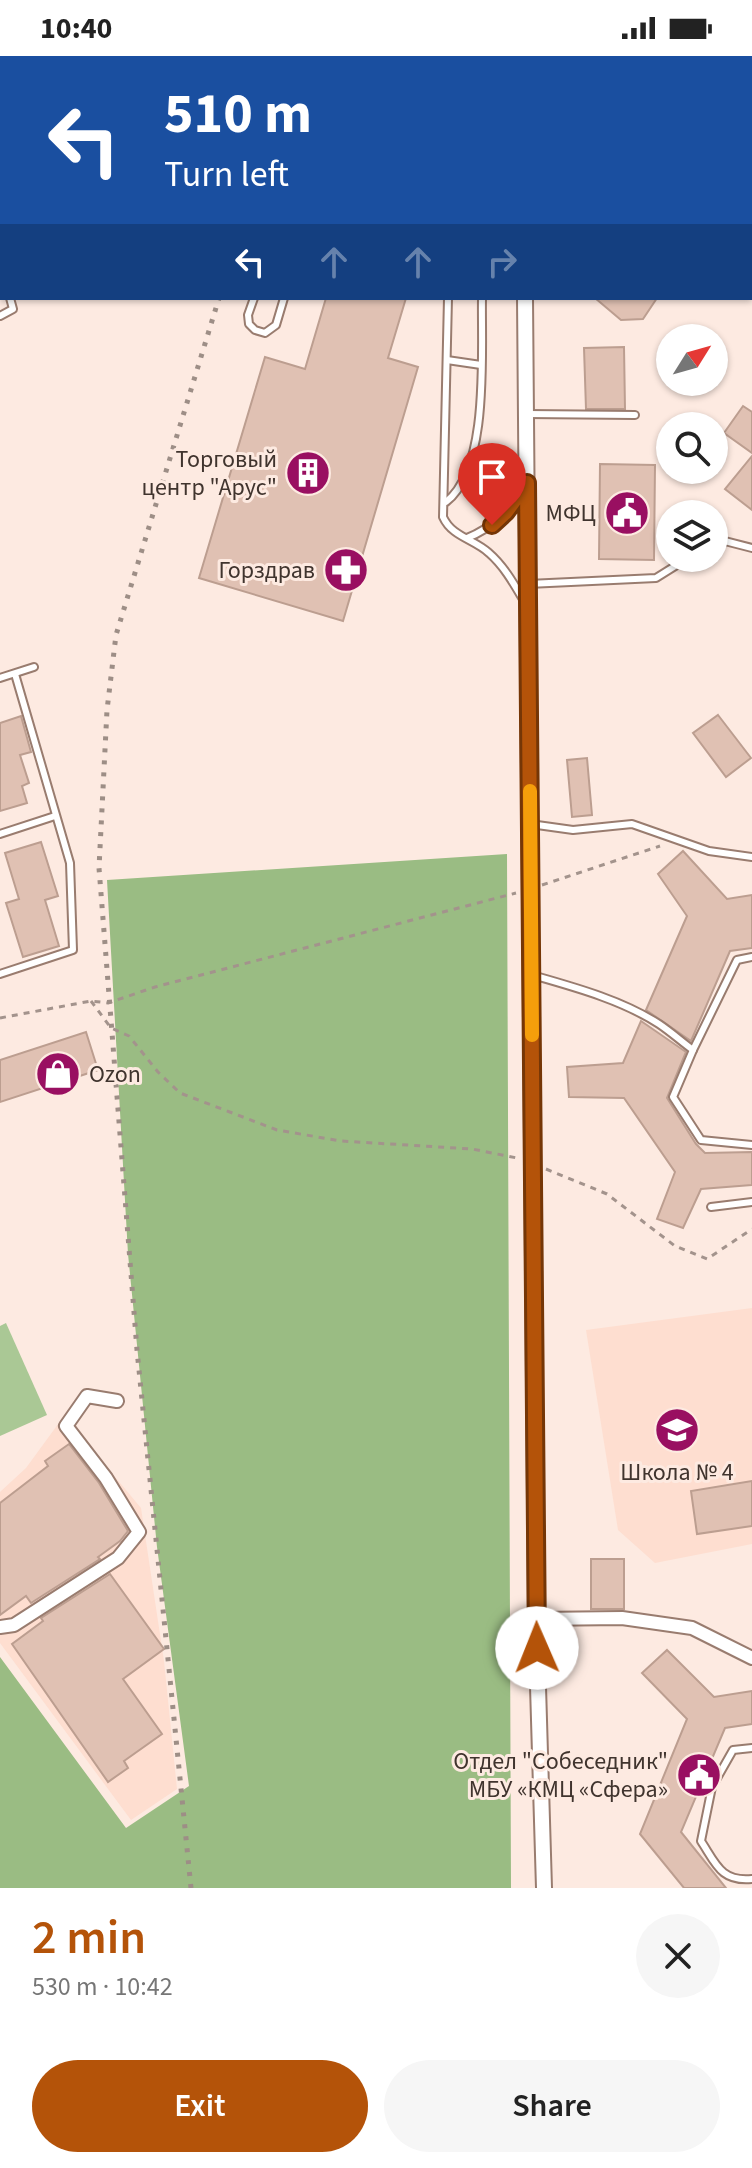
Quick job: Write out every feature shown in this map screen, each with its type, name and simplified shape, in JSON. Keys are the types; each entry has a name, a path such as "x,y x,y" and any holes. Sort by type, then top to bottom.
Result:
{"street":[{"path":"525,300 536,1619 544,1888"},
{"path":"0,1627 14,1625 118,1558 139,1532 106,1478 66,1426 87,1396 117,1401"},
{"path":"536,1619 622,1618 692,1628 752,1658"}],"lane":[{"path":"0,316 13,309 11,300"},
{"path":"253,300 248,315 249,324 265,333 276,325 283,300"},
{"path":"448,300 446,502 443,517 457,535 486,550 499,562 528,608"},
{"path":"446,502 462,484 476,437 482,300"},
{"path":"447,360 481,365"},
{"path":"527,414 635,415"},
{"path":"467,538 492,525 506,512 527,483"},
{"path":"728,542 752,548"},
{"path":"528,584 656,578 666,572"},
{"path":"0,678 34,667"},
{"path":"0,974 73,950 70,863 15,674"},
{"path":"0,834 55,816"},
{"path":"530,824 573,830 632,824 709,851 752,857"},
{"path":"752,957 737,960 673,1097 701,1140 752,1145"},
{"path":"532,975 571,986 636,1012 693,1050"},
{"path":"711,1207 752,1202"},
{"path":"752,1748 733,1750 712,1787 701,1841 721,1873 739,1880 752,1879"}],"path":[{"path":"0,1018 91,1001 108,1003 155,987 531,889 650,848 680,841"},
{"path":"91,1001 111,1028 129,1036 180,1093 277,1130 341,1141 472,1149 533,1164 607,1194 675,1246 707,1259 752,1229"}],"shaded area":[{"name":"Школа № 4","path":"752,1308 752,1544 655,1563 618,1530 586,1330"},
{"path":"64,1416 141,1508 164,1661 177,1789 131,1820 0,1643 0,1492 26,1468"}],"green space":[{"path":"507,854 511,1888 0,1888 0,1657 126,1828 189,1786 157,1547 128,1254 107,880"},
{"path":"6,1323 47,1415 0,1436 0,1326"}],"building":[{"name":"Торговый центр \"Арус\"","path":"325,300 405,300 388,358 418,367 343,621 199,578 265,357 305,369"},
{"path":"597,300 656,300 643,319 621,320"},
{"path":"624,347 625,409 586,409 584,348"},
{"path":"743,406 752,412 752,453 728,436 728,427"},
{"path":"752,456 752,510 725,489"},
{"path":"600,464 655,465 654,560 599,559"},
{"path":"718,715 751,758 726,777 693,733"},
{"path":"21,716 31,752 20,755 29,783 22,786 27,803 0,811 0,723"},
{"path":"587,758 592,815 572,817 567,760"},
{"path":"41,842 58,896 45,900 59,946 23,957 6,903 19,899 5,853"},
{"path":"683,851 727,899 752,895 752,948 730,951 691,1041 646,1010 687,916 658,874"},
{"path":"641,1021 686,1052 667,1098 696,1144 705,1153 752,1152 752,1185 701,1189 683,1228 657,1219 675,1172 624,1098 569,1097 567,1067 623,1063"},
{"path":"86,1032 98,1070 0,1102 0,1060"},
{"path":"69,1444 99,1483 128,1531 98,1557 100,1559 31,1603 26,1596 0,1615 0,1503 48,1466 45,1461"},
{"path":"752,1481 752,1526 697,1534 691,1491"},
{"path":"591,1559 624,1559 624,1609 591,1609"},
{"path":"110,1574 164,1649 123,1679 162,1734 124,1761 128,1768 108,1782 12,1644 43,1621 41,1618"},
{"path":"667,1650 714,1697 752,1691 752,1724 725,1728 681,1832 726,1888 684,1888 640,1834 687,1719 642,1673"}],"railway":[{"path":"191,1888 137,1350 99,868 107,710 116,635 218,300"}],"slow traffic":[{"path":"530,791 532,1035"}],"place":[{"name":"Торговый центр \"Арус\"","path":"308,473"},
{"name":"МФЦ","path":"627,513"},
{"name":"Горздрав","path":"346,570"},
{"name":"Ozon","path":"58,1074"},
{"name":"Школа № 4","path":"677,1430"},
{"name":"Отдел \"Собеседник\" МБУ «КМЦ «Сфера»","path":"699,1775"}],"route":[{"path":"492,525 506,512 527,483 537,1648"}]}
